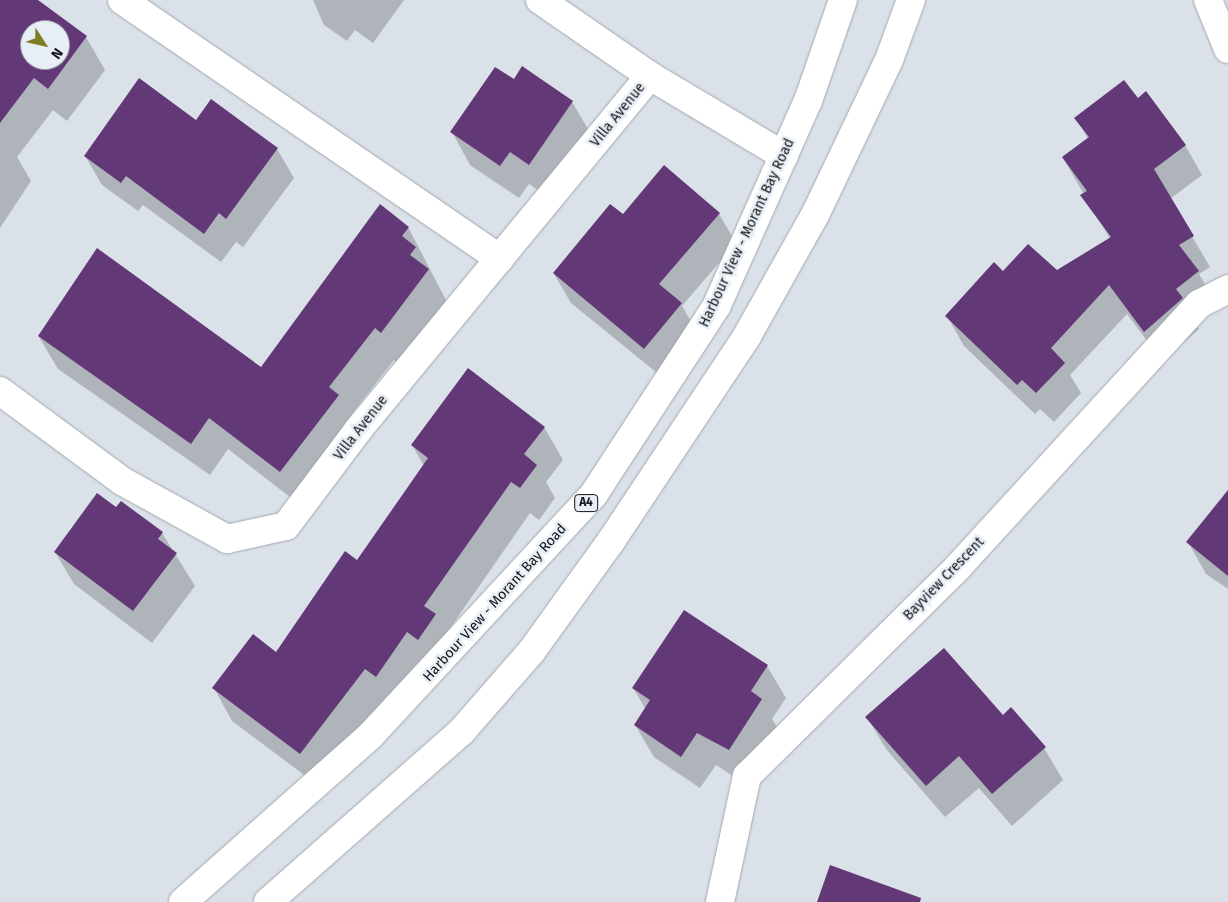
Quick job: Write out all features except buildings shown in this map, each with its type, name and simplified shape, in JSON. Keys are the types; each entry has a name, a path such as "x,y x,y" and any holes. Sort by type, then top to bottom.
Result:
{"main road":[{"path":"122,0 500,259"},
{"name":"Villa Avenue","path":"540,0 650,76 784,156"},
{"name":"Harbour View - Morant Bay Road","path":"183,902 370,736 594,494 717,305 784,156 843,0"},
{"path":"277,898 462,731 531,652 611,541 747,336 815,215 889,60 911,0"},
{"path":"1208,0 1228,49"},
{"name":"Villa Avenue","path":"0,391 122,482 227,539 286,526 500,259 650,76"},
{"name":"Bayview Crescent","path":"720,902 747,776 958,567 1199,304 1228,289"}]}
